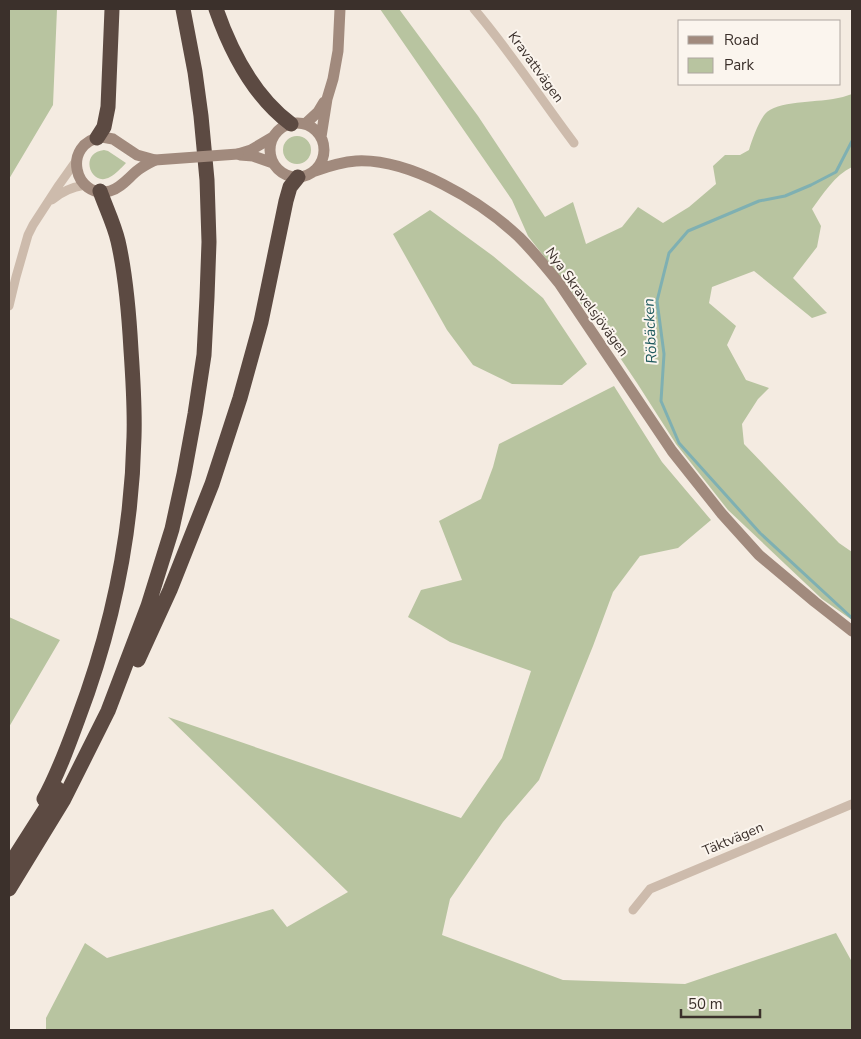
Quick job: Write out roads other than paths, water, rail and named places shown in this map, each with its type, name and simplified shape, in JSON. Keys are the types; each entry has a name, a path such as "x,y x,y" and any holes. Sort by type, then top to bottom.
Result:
{"highway":[{"path":"98,138 104,127 108,107 112,9"},
{"path":"9,865 56,793 82,748 141,602 164,525 176,471 187,412 194,355 199,243 198,178 193,117 174,9"},
{"path":"108,710 148,606 172,529 195,414 204,355 208,297 207,180 195,72 183,9"},
{"path":"216,9 230,46 254,87 280,116 298,124"},
{"path":"9,889 64,800 108,710 137,661 170,590 212,484 240,398 258,332 286,201 290,188 298,177"},
{"path":"9,865 47,794 91,685 109,620 130,503 134,438 130,330 124,271 118,241 100,191"}],"main road":[{"path":"273,137 270,152 273,163 282,173 298,177 307,175 315,170 322,160 327,99 338,51 340,9"},
{"path":"238,154 250,150 273,137 279,130 298,124 318,112 327,99"},
{"path":"298,124 314,129 322,142"},
{"path":"155,160 141,168 117,188 105,192 85,185 77,171 76,161 82,147 91,140 107,138 113,139 137,155 155,160 238,154 253,156 273,163"},
{"name":"Nya Skravelsjövägen","path":"322,142 341,158 378,162 400,167 453,189 477,204 518,236 559,283 672,451 722,514 759,555 852,631"},
{"name":"Nya Skravelsjövägen","path":"315,170 357,161"}],"street":[{"name":"Kravattvägen","path":"474,9 491,29 574,143"},
{"path":"9,306 28,235 38,216 76,161"},
{"path":"45,207 64,190 85,185"},
{"name":"Täktvägen","path":"633,910 650,888 852,804"}],"waterway":[{"name":"Röbäcken","path":"852,141 836,172 785,196 759,201 688,231 669,253 657,301 664,354 661,401 679,443 760,533 852,618"}]}
